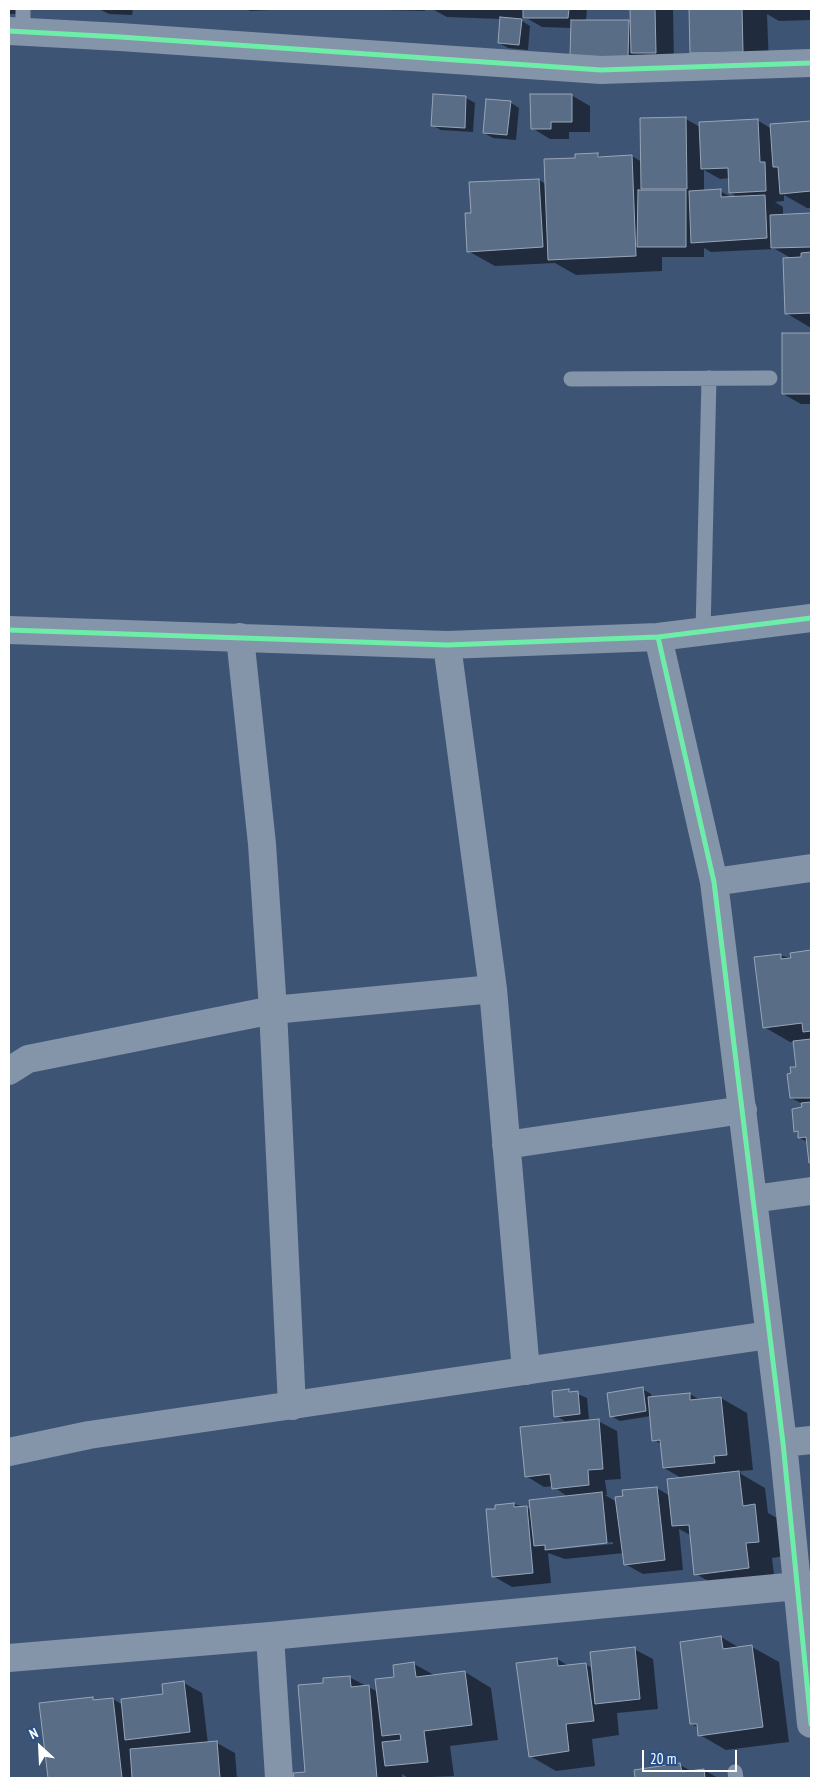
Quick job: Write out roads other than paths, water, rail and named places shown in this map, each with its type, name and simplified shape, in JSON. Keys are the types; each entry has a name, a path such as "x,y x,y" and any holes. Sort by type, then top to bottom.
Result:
{"street":[{"path":"18,24 120,37 601,70 811,63"},
{"path":"9,630 447,645 658,637 811,618"},
{"path":"240,637 262,844 273,1010 292,1406"},
{"path":"658,637 714,882 783,1443 797,1586 809,1680 811,1724"},
{"path":"447,645 493,989 526,1372"},
{"path":"714,882 811,868"},
{"path":"9,1071 28,1059 273,1010 493,989"},
{"path":"506,1144 743,1110"},
{"path":"753,1199 811,1191"},
{"path":"9,1452 90,1435 769,1335"},
{"path":"783,1443 811,1440"},
{"path":"9,1658 270,1636 797,1586"},
{"path":"270,1636 280,1778"}],"lane":[{"path":"703,632 709,378"},
{"path":"571,379 770,378"}]}
